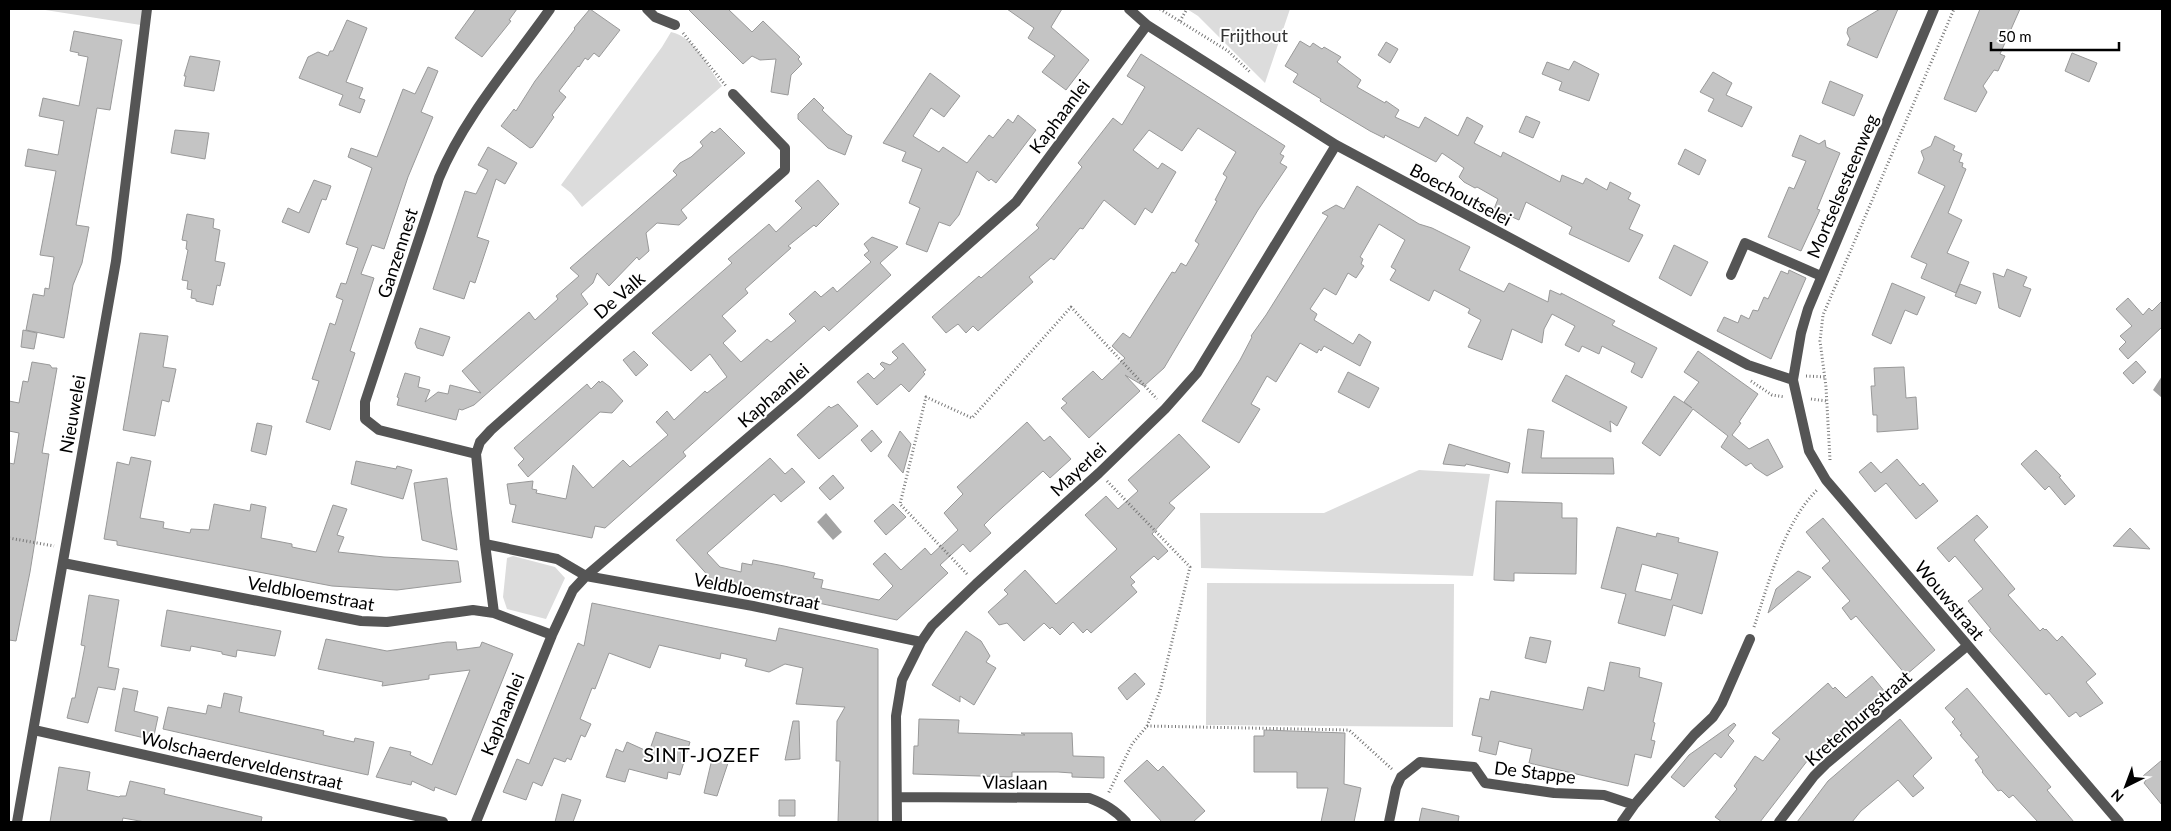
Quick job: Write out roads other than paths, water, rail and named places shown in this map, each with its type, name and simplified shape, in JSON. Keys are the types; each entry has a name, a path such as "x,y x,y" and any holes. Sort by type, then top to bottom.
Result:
{"street":[{"name":"Nieuwelei","path":"17,822 116,261 147,9"},
{"name":"Ganzennest","path":"476,454 379,430 366,419 365,402 439,178 450,152 469,122 550,9"},
{"path":"647,9 654,17 675,26"},
{"name":"Boechoutselei","path":"1129,9 1147,25 1336,145 1748,365 1793,380"},
{"name":"Mortselsesteenweg","path":"1793,380 1801,333 1808,308 1934,9"},
{"name":"Kaphaanlei","path":"476,822 552,635 573,590 586,576 798,395 1016,202 1147,25"},
{"name":"De Valk","path":"476,454 480,442 491,430 785,170 785,148 733,94"},
{"name":"Mayerlei","path":"897,822 896,716 902,680 921,642 932,626 976,584 1099,473 1166,409 1197,373 1336,145"},
{"path":"1731,275 1745,243 1821,276"},
{"name":"Wouwstraat","path":"1793,380 1809,452 1826,480 2119,822"},
{"path":"476,454 494,613"},
{"path":"485,544 557,559 586,576"},
{"name":"Veldbloemstraat","path":"63,563 361,621 387,622 473,610 494,613 552,635"},
{"name":"Veldbloemstraat","path":"586,576 752,606 921,642"},
{"path":"1622,822 1634,805 1694,735 1713,717 1722,703 1750,639"},
{"name":"Kretenburgstraat","path":"1778,822 1814,776 1826,764 1967,646"},
{"name":"Wolschaerderveldenstraat","path":"34,730 443,822"},
{"name":"De Stappe","path":"1389,822 1396,788 1401,777 1420,762 1474,767 1485,783 1554,793 1604,795 1634,805"},
{"name":"Vlaslaan","path":"896,797 1089,798 1104,803 1116,811 1126,822"}],"district":[{"name":"SINT-JOZEF","path":"702,754"}],"park label":[{"name":"Frijthout","path":"1254,35"}]}
